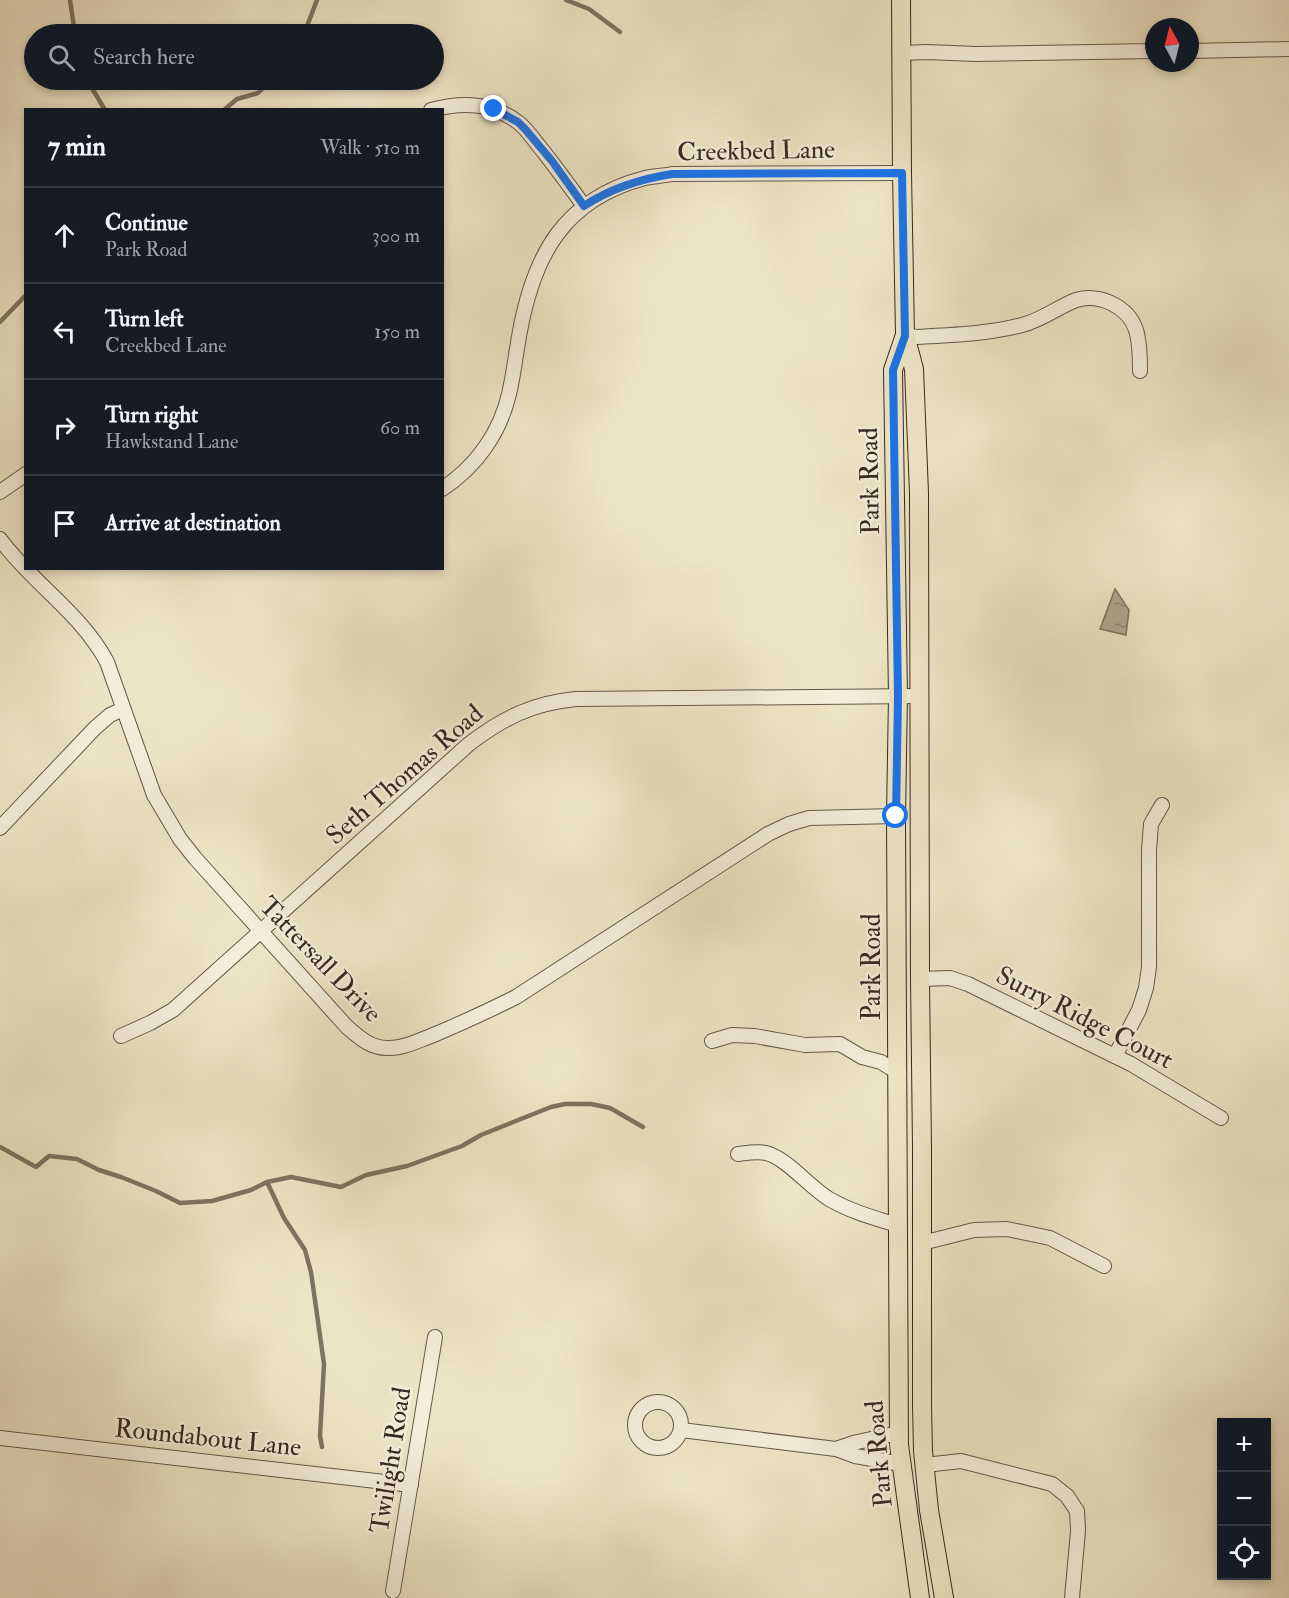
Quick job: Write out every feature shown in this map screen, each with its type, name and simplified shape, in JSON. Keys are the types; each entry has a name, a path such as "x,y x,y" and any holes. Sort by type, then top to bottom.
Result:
{"main road":[{"name":"Park Road","path":"901,0 905,336 914,369 919,493 921,1354 929,1510 944,1598"},
{"name":"Park Road","path":"905,336 893,370 898,696 896,816 898,1433 920,1598"}],"street":[{"path":"1199,51 1289,50"},
{"path":"901,53 1145,51"},
{"path":"440,108 458,104 476,105 502,113 518,122 552,161 584,206"},
{"name":"Creekbed Lane","path":"444,488 470,467 487,446 499,424 510,393 520,329 539,263 558,231 584,206 619,187 645,178 672,174 902,173"},
{"path":"905,336 916,338 1015,327 1048,316 1075,301 1088,298 1102,299 1114,304 1126,314 1134,326 1140,351 1140,371"},
{"path":"0,492 24,475"},
{"name":"Tattersall Drive","path":"0,539 24,568"},
{"name":"Tattersall Drive","path":"26,570 90,635 107,662 154,795 180,838 195,858 347,1027 364,1041 375,1046 400,1047 472,1019 516,997 768,834 789,824 820,817 896,816"},
{"name":"Seth Thomas Road","path":"121,1036 173,1010 469,744 491,727 514,714 538,705 576,699 920,696"},
{"path":"0,828 95,728 123,709"},
{"path":"1115,1056 1139,1010 1146,987 1149,967 1151,824 1162,805"},
{"name":"Surry Ridge Court","path":"920,979 950,978 968,984 1115,1056 1221,1118"},
{"path":"712,1041 732,1035 755,1035 805,1045 840,1044 862,1057 881,1062 897,1072"},
{"path":"738,1154 760,1152 770,1154 830,1199 852,1210 897,1225"},
{"path":"922,1243 974,1230 1007,1229 1050,1238 1104,1266"},
{"name":"Twilight Road","path":"393,1592 435,1337"},
{"path":"681,1430 836,1449 855,1456 901,1464"},
{"path":"836,1449 898,1433"},
{"name":"Roundabout Lane","path":"0,1438 411,1485"},
{"path":"925,1465 961,1461 1052,1484 1067,1496 1077,1511 1078,1531 1072,1598"}],"water":[{"path":"1115,589 1129,610 1126,635 1100,629"}],"waterway":[{"path":"70,0 74,24"},
{"path":"308,24 317,0"},
{"path":"566,0 589,9 620,32"},
{"path":"93,90 104,108"},
{"path":"226,108 237,99 261,90"},
{"path":"0,322 24,297"},
{"path":"0,1147 36,1167 49,1156 77,1159 180,1203 212,1201 251,1190 267,1182 291,1177 341,1187 366,1175 407,1166 462,1146 481,1135 551,1107 565,1104 591,1104 610,1108 643,1127"},
{"path":"267,1182 284,1218 305,1250 311,1272 324,1364 320,1436 322,1447"}],"route":[{"path":"494,109 518,122 525,129 552,161 584,206 619,187 645,178 672,174 902,173 905,336 893,370 898,696 896,816"}]}
